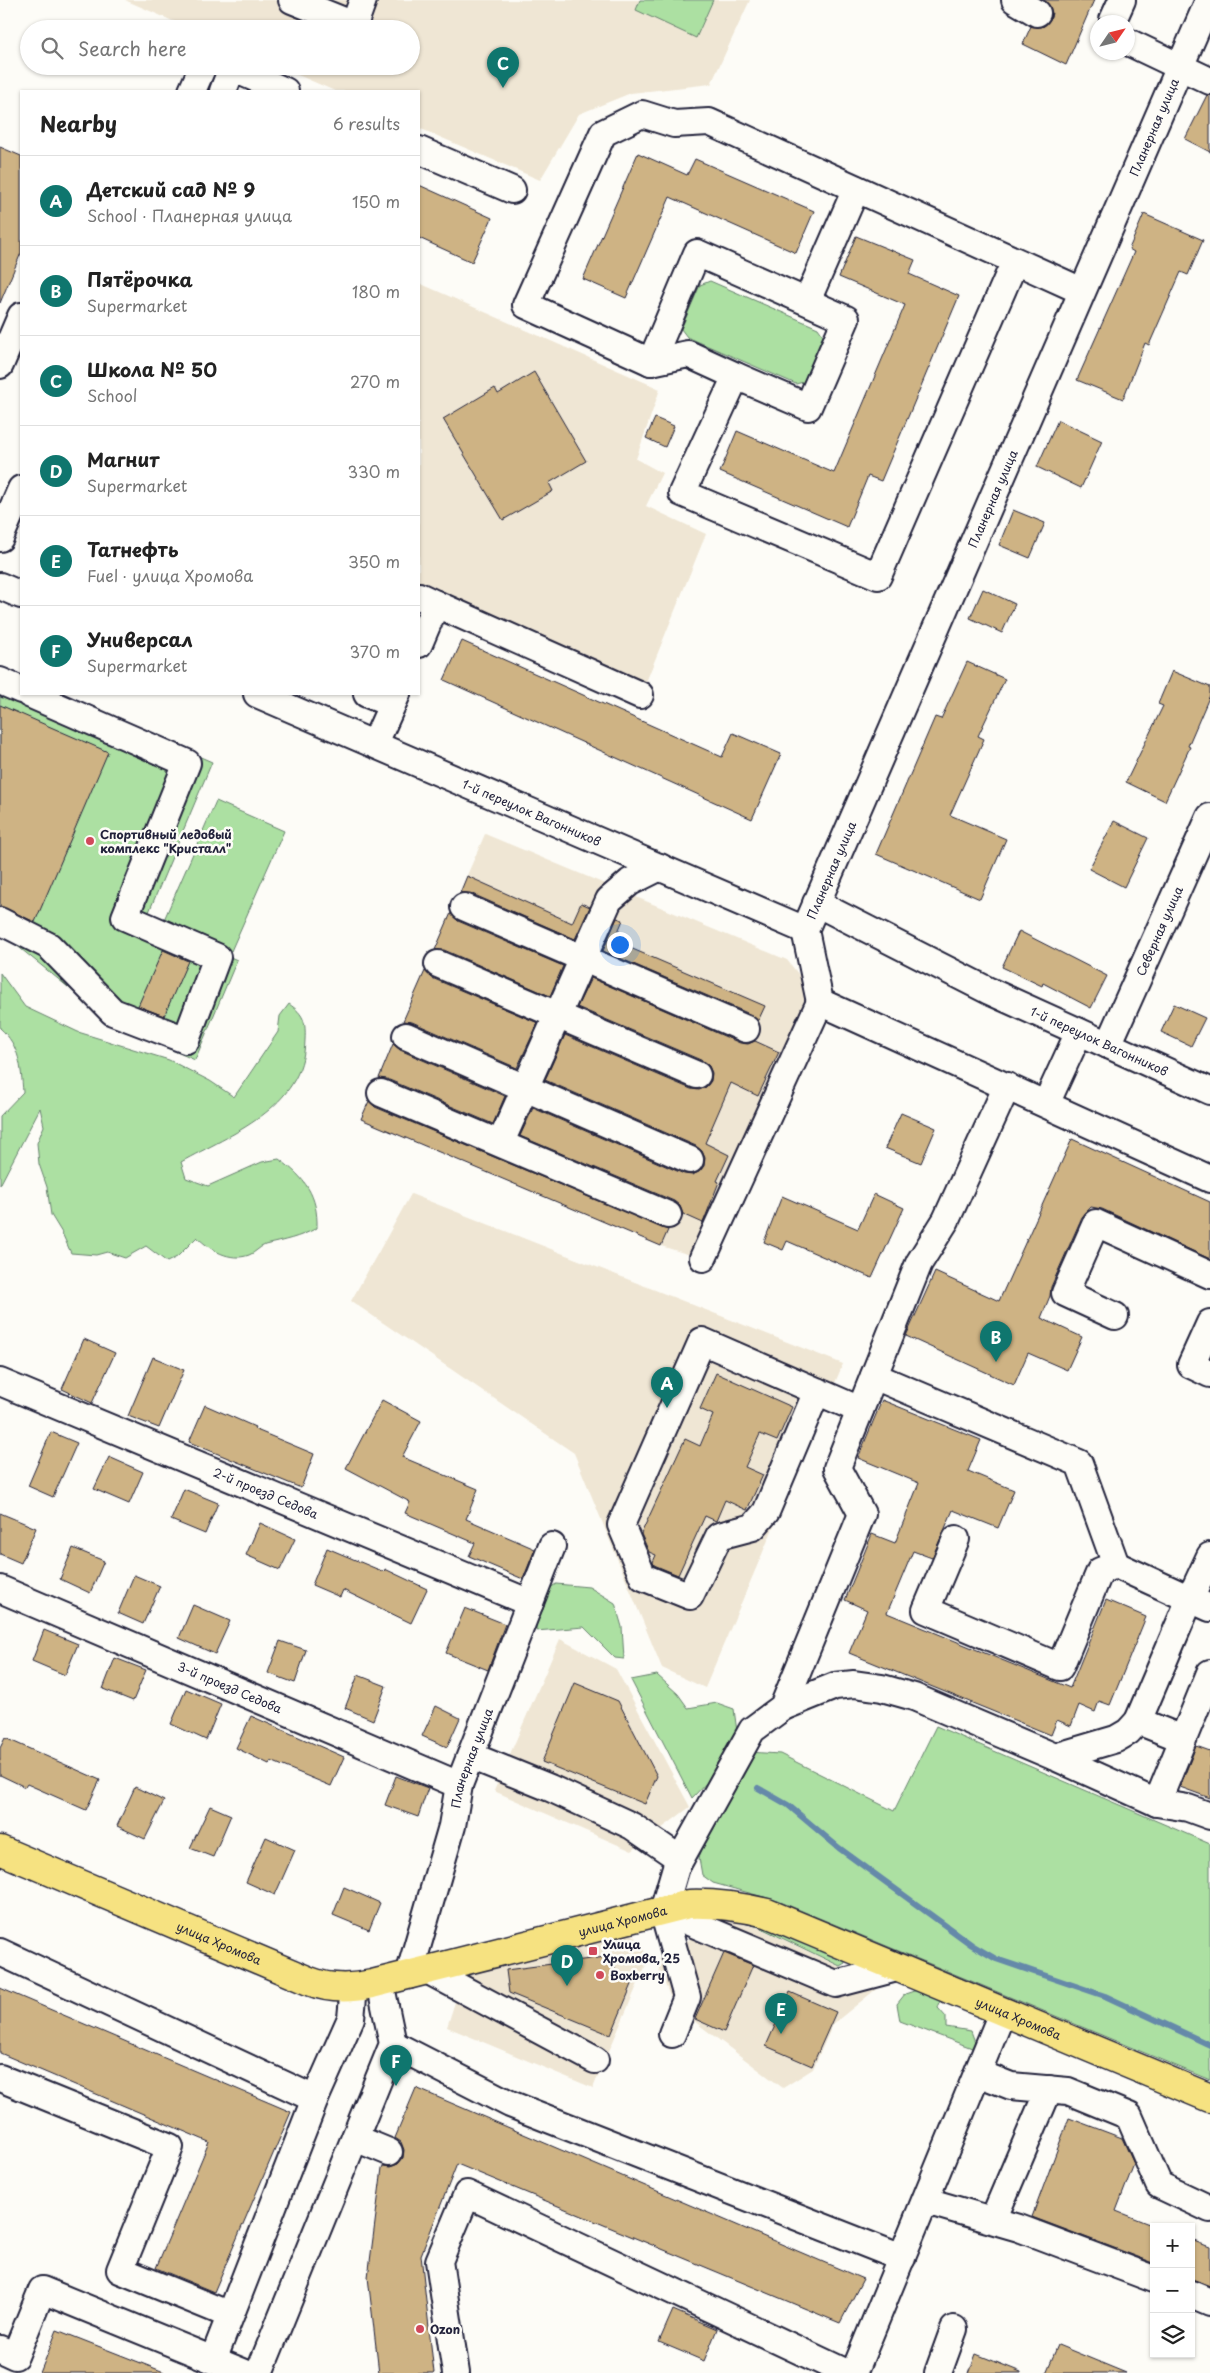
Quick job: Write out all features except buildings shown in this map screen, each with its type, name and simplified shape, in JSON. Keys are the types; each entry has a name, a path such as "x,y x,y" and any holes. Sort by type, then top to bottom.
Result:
{"main road":[{"name":"улица Хромова","path":"0,1850 319,1986 367,1984 689,1904 752,1909 767,1913 1002,2013 1210,2098"}],"street":[{"path":"292,0 342,20"},
{"path":"356,20 364,0"},
{"path":"1115,15 1122,0"},
{"name":"Планерная улица","path":"820,1002 805,930 1209,0"},
{"path":"1135,46 1210,81"},
{"path":"192,90 199,75"},
{"path":"223,90 229,75"},
{"path":"248,75 283,90"},
{"path":"650,362 697,253 846,319 808,407 688,354 650,362 526,304 602,133 642,114 674,124 709,122 1082,292"},
{"path":"420,150 512,190"},
{"path":"807,301 856,189"},
{"path":"736,376 682,493 878,576 1015,260"},
{"path":"0,365 20,318"},
{"path":"0,538 20,490"},
{"path":"420,639 428,600 640,695"},
{"path":"0,681 20,690"},
{"path":"0,922 49,946 113,1012 186,1040 218,958 126,916 187,763 31,695"},
{"name":"1-й переулок Вагонников","path":"259,695 375,743 805,930"},
{"path":"372,695 394,699 375,743"},
{"name":"Северная улица","path":"1108,1045 1210,817"},
{"path":"501,1142 581,958 609,900 630,882 660,867"},
{"name":"1-й переулок Вагонников","path":"816,903 989,991 1210,1091"},
{"path":"464,907 746,1030"},
{"path":"438,964 697,1074"},
{"path":"703,1258 820,1002 1210,1179"},
{"path":"1046,1104 1079,1032"},
{"path":"406,1036 690,1160"},
{"path":"783,1707 862,1514 837,1468 919,1263 946,1220 1007,1086"},
{"path":"381,1093 501,1142 668,1215"},
{"path":"1115,1316 1065,1293 1096,1223 1210,1275"},
{"path":"1210,1323 1191,1365 1210,1374"},
{"path":"817,1391 766,1512 752,1527 719,1536 690,1596 643,1577 621,1525 702,1341 817,1391 860,1410"},
{"path":"874,1376 1079,1463 1116,1566"},
{"name":"2-й проезд Седова","path":"0,1382 530,1603"},
{"path":"956,1539 926,1610 1060,1667 1100,1571 1116,1566 1200,1604"},
{"name":"Планерная улица","path":"418,1972 460,1785 552,1546"},
{"path":"1055,1757 1116,1739 1128,1732 1138,1721 1200,1604 1210,1556"},
{"name":"3-й проезд Седова","path":"0,1589 460,1785"},
{"path":"1157,1803 1210,1673"},
{"path":"672,2034 687,1997 663,1911 680,1859 752,1730 783,1707 835,1686 854,1684 882,1688 914,1697 1157,1803 1188,1808 1210,1816"},
{"path":"1138,1721 1183,1738"},
{"path":"471,1756 550,1788 632,1826 680,1859"},
{"path":"663,1911 836,1984 897,1968"},
{"path":"0,1952 316,2099"},
{"path":"418,1972 595,2060"},
{"path":"367,1984 392,2044 510,2104 902,2258"},
{"path":"213,2360 316,2099 367,1984"},
{"path":"854,2373 1002,2013"},
{"path":"259,2373 392,2044"},
{"path":"978,2073 1011,2086 1068,2091 1129,2116 1159,2185 1210,2209"},
{"path":"0,2078 170,2147 120,2270 230,2315"},
{"path":"994,2220 1049,2089"},
{"path":"355,2138 389,2152"},
{"path":"456,2373 439,2261 467,2194 847,2373"},
{"path":"926,2201 1019,2228 1150,2277"},
{"path":"0,2349 15,2356 42,2290 245,2373"},
{"path":"1195,2296 1210,2302"},
{"path":"938,2373 954,2328"}],"shaded area":[{"path":"125,0 750,0 711,84 631,93 579,114 540,180 420,128 420,90 333,90 298,75 420,75 420,20 171,20"},
{"path":"420,283 660,389 636,459 662,473 646,506 706,534 644,687 420,587"},
{"path":"485,834 787,960 815,995 697,1257 661,1246 361,1119"},
{"path":"411,1194 843,1364 705,1688 662,1668 574,1453 351,1301"},
{"path":"560,1639 616,1669 690,1807 632,1851 494,1791"},
{"path":"721,1918 759,1928 880,1986 833,2024 813,2069 783,2088 674,2006 656,1962"},
{"path":"631,1931 649,1958 593,2088 447,2027 463,1977"}],"green space":[{"path":"640,0 713,0 696,38 636,10"},
{"path":"710,281 818,328 825,338 807,381 796,384 687,337 681,329 700,285"},
{"name":"Спортивный ледовый комплекс \"Кристалл\"","path":"0,670 20,679 20,695 58,695 212,762 146,919 237,960 195,1060 116,1026 10,940 0,935"},
{"path":"216,801 284,831 231,951 163,922"},
{"path":"0,973 25,1007 78,1032 169,1060 210,1081 234,1097 278,1032 280,1016 289,1004 298,1011 303,1019 305,1034 301,1064 292,1084 279,1101 242,1129 181,1162 186,1178 208,1186 262,1162 279,1159 303,1180 308,1188 315,1206 317,1228 265,1245 251,1254 242,1257 221,1254 197,1237 177,1257 167,1262 146,1246 125,1258 107,1252 96,1255 71,1253 51,1215 47,1187 39,1164 37,1143 44,1126 40,1108 0,1185 0,1116 23,1092 16,1050 7,1035 0,1028"},
{"path":"556,1584 589,1587 615,1603 622,1627 624,1659 615,1658 584,1627 536,1631 537,1603 543,1594"},
{"path":"657,1675 678,1694 688,1708 717,1703 734,1709 737,1732 713,1776 692,1798 631,1680"},
{"path":"936,1726 1210,1844 1210,2080 778,1901 713,1883 702,1875 699,1858 704,1842 748,1752 780,1754 894,1811"},
{"path":"721,1917 758,1917 844,1957 845,1963 840,1966 759,1927"},
{"path":"923,1988 941,1999 938,2008 946,2017 946,2027 971,2031 975,2042 972,2048 900,2021 897,2004 905,1994"}],"waterway":[{"path":"758,1788 788,1805 839,1848 972,1945 996,1959 1105,1996 1210,2045"}],"place":[{"name":"Школа № 50","path":"503,88"},
{"name":"Спортивный ледовый комплекс \"Кристалл\"","path":"90,841"},
{"name":"Пятёрочка","path":"996,1362"},
{"name":"Детский сад № 9","path":"667,1408"},
{"name":"Улица Хромова, 25","path":"593,1951"},
{"name":"Boxberry","path":"600,1975"},
{"name":"Магнит","path":"567,1986"},
{"name":"Татнефть","path":"781,2034"},
{"name":"Универсал","path":"396,2086"},
{"name":"Ozon","path":"420,2329"}]}
